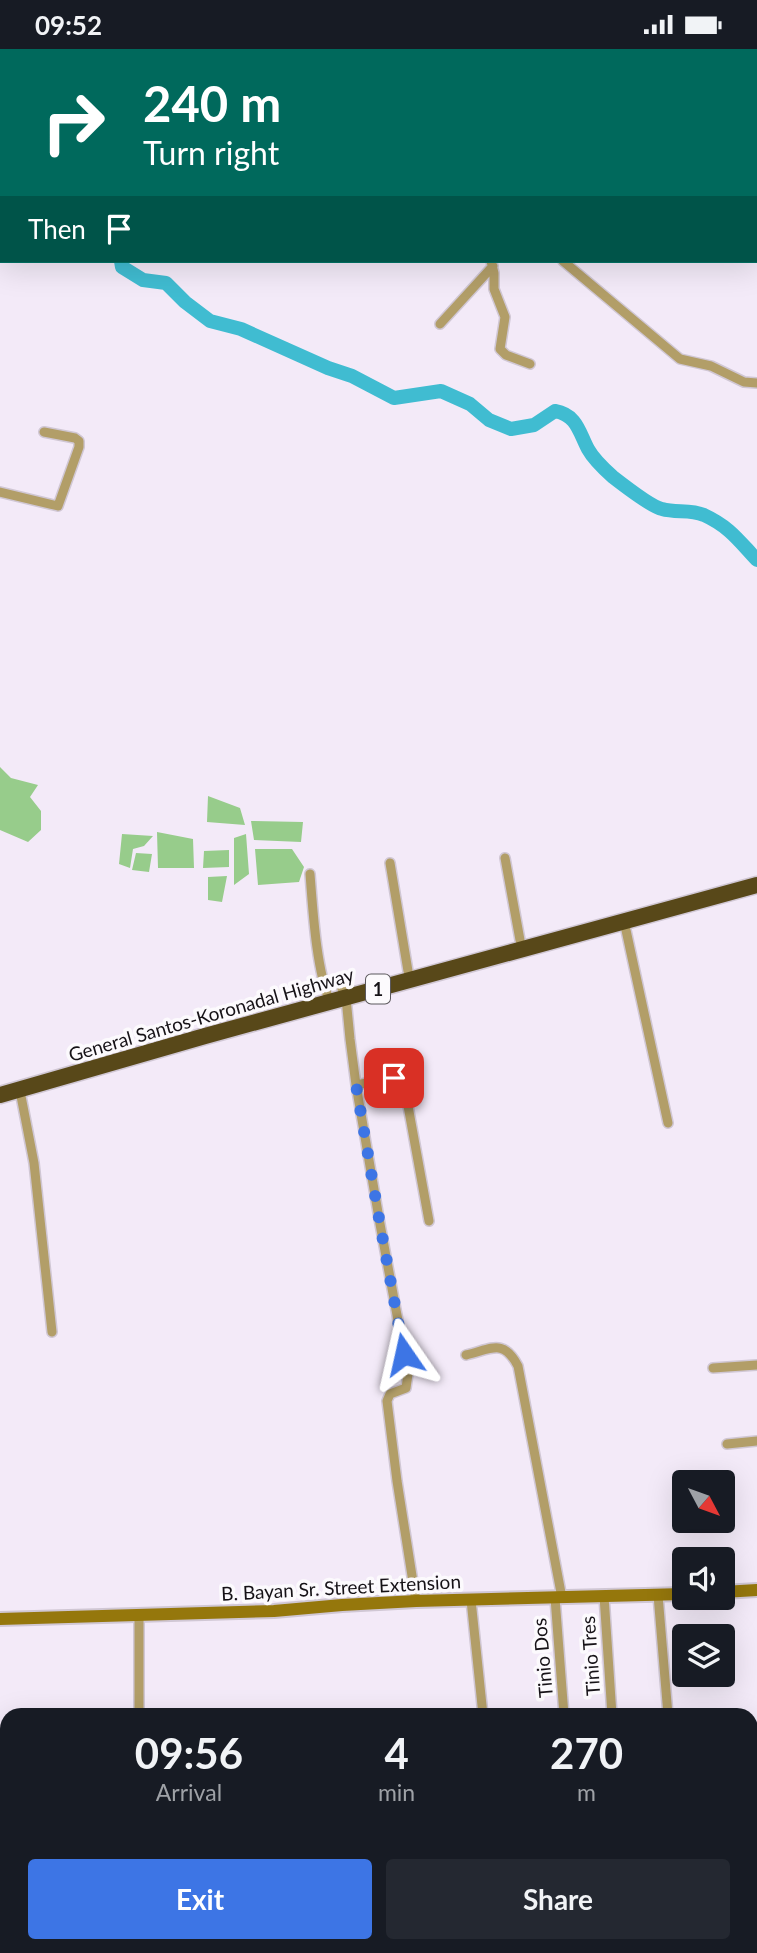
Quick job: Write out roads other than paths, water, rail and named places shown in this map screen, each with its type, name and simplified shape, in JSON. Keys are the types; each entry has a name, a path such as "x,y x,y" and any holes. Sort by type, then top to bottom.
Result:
{"highway":[{"name":"General Santos-Koronadal Highway","path":"0,1095 179,1044 408,971 620,912 750,882"},
{"name":"General Santos-Koronadal Highway","path":"0,1086 624,921 750,882"}],"street":[{"path":"565,263 680,359 711,366 744,382 757,383"},
{"path":"440,324 492,264"},
{"path":"492,264 494,289 505,317 500,349 506,355 530,364"},
{"path":"0,492 58,506 79,441 44,432"},
{"path":"505,857 520,940"},
{"path":"390,863 408,971"},
{"path":"310,874 319,955 336,996 349,1039 408,1374 406,1388 390,1394 387,1401 416,1601"},
{"path":"624,921 668,1123"},
{"path":"356,1085 394,1078 404,1084 429,1221"},
{"path":"20,1091 34,1163 52,1332"},
{"name":"Tinio Dos","path":"466,1355 504,1348 519,1366 558,1598 564,1708"},
{"path":"713,1368 757,1365"},
{"path":"727,1444 757,1441"},
{"path":"735,1591 757,1590"},
{"name":"B. Bayan Sr. Street Extension","path":"0,1619 274,1611 416,1601 672,1594"},
{"path":"658,1595 667,1708"},
{"name":"Tinio Tres","path":"604,1596 612,1708"},
{"path":"471,1600 482,1708"},
{"path":"139,1614 139,1708"}],"waterway":[{"path":"121,263 122,267 143,280 166,283 210,321 241,329 352,376 394,398 441,391 470,404 489,420 511,429 534,425 555,411 562,413 573,420 596,461 623,485 657,507 699,513 721,524 757,560"}]}
